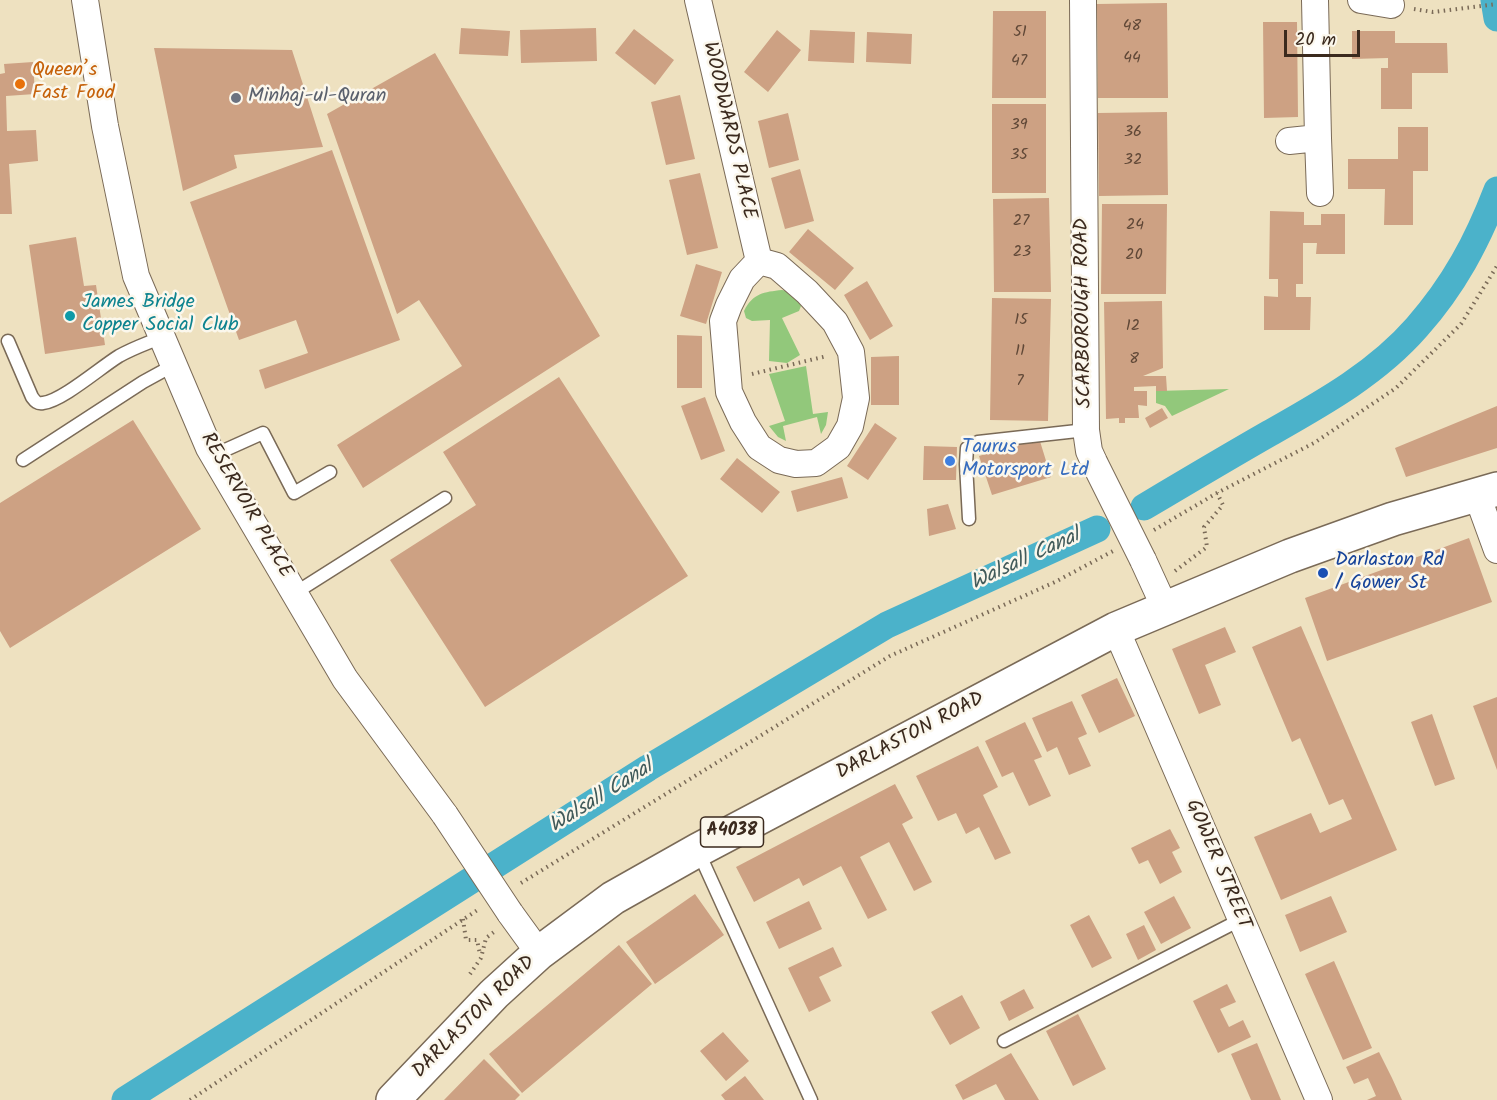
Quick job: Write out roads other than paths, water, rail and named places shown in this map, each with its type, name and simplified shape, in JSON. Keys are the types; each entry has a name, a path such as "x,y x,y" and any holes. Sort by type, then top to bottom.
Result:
{"main road":[{"name":"DARLASTON ROAD","path":"393,1100 494,994 539,953 613,898 698,850 1116,629 1160,597 1290,556 1393,519 1487,492"}],"street":[{"name":"RESERVOIR PLACE","path":"85,0 105,126 136,276 214,455 345,679 445,815 539,953"},
{"name":"WOODWARDS PLACE","path":"698,0 759,261"},
{"name":"SCARBOROUGH ROAD","path":"1083,0 1086,430 1089,451 1160,597"},
{"path":"1315,0 1320,193"},
{"path":"1361,0 1391,5"},
{"path":"1289,141 1318,138"},
{"path":"759,261 777,266 807,292 835,322 850,351 856,398 850,426 838,447 816,463 796,464 778,460 759,447 743,422 729,392 723,321 742,279 759,261"},
{"path":"1487,492 1497,550"},
{"name":"GOWER STREET","path":"1116,629 1319,1100"}],"lane":[{"path":"8,341 32,397 37,403 42,404 68,391 119,356 162,337"},
{"path":"23,460 143,382 174,365"},
{"path":"969,519 967,448 978,442 1086,430"},
{"path":"214,455 263,433 294,493 330,472"},
{"path":"295,593 445,498"},
{"path":"698,850 811,1100"},
{"path":"1004,1041 1240,920"}],"waterway":[{"name":"Walsall Canal","path":"1494,0 1497,18"},
{"name":"Walsall Canal","path":"1144,507 1329,398 1385,359 1417,327 1453,279 1473,245 1497,190"},
{"name":"Walsall Canal","path":"125,1100 648,768 887,625 1097,529"}],"place":[{"name":"Queen’s Fast Food","path":"20,84"},
{"name":"Minhaj-ul-Quran","path":"236,98"},
{"name":"James Bridge Copper Social Club","path":"70,316"},
{"name":"Taurus Motorsport Ltd","path":"950,461"},
{"name":"Darlaston Rd / Gower St","path":"1323,573"}]}
